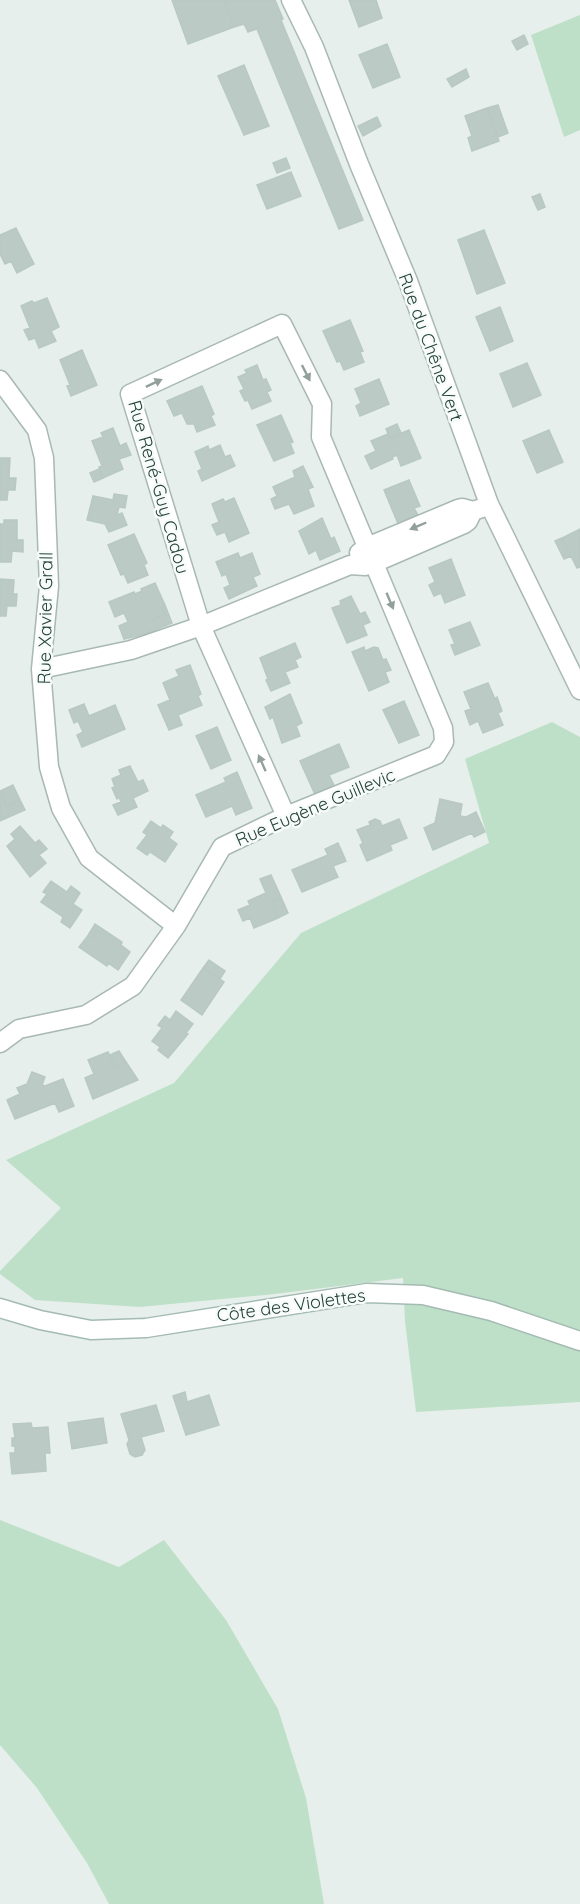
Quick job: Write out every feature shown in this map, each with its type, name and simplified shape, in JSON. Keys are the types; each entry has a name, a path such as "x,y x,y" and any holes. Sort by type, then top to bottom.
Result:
{"street":[{"name":"Rue du Chêne Vert","path":"291,0 314,47 359,164 408,281 481,508 580,690"},
{"name":"Rue René-Guy Cadou","path":"286,816 201,626 130,394 282,324 322,405 321,437 443,728"},
{"name":"Rue Xavier Grall","path":"1,385 37,429 44,458 49,586 41,669 49,767 61,808 89,858 176,926"},
{"path":"41,669 131,650 201,626 350,565 359,553 370,555 458,509 481,508"},
{"name":"Rue Eugène Guillevic","path":"0,1042 19,1029 86,1015 133,986 176,926 222,847 286,816 436,755 444,742 443,728"},
{"name":"Côte des Violettes","path":"0,1308 40,1320 91,1330 146,1328 368,1293 423,1295 490,1311 580,1341"}],"green space":[{"path":"580,15 580,130 564,137 531,35"},
{"path":"552,722 580,737 580,1402 416,1412 405,1321 403,1278 275,1294 140,1307 35,1300 0,1274 0,1271 61,1208 6,1160 174,1083 301,933 489,843 465,759"},
{"path":"0,1520 119,1567 164,1540 226,1620 278,1709 306,1798 324,1904 109,1904 87,1863 37,1788 0,1745"}],"building":[{"path":"172,0 224,0 234,27 188,44"},
{"path":"224,0 275,0 283,19 281,20 363,220 339,229 257,29 248,32 244,24 234,27"},
{"path":"349,0 376,0 382,18 359,27"},
{"path":"524,35 528,44 517,50 512,41"},
{"path":"387,44 400,77 373,88 359,55"},
{"path":"244,65 269,126 244,135 218,76"},
{"path":"466,69 469,77 452,87 447,79"},
{"path":"498,105 508,133 498,137 487,108"},
{"path":"487,108 499,141 472,151 468,138 472,136 465,116"},
{"path":"377,117 381,126 363,136 358,126"},
{"path":"286,158 290,168 277,173 273,163"},
{"path":"291,172 301,196 267,209 257,185"},
{"path":"540,194 545,207 538,210 532,197"},
{"path":"16,228 34,264 17,273 11,261 5,264 0,254 0,235"},
{"path":"484,230 505,283 477,294 458,240"},
{"path":"47,298 59,327 51,331 56,341 39,348 35,338 29,340 24,330 30,328 21,306"},
{"path":"500,307 513,341 490,351 476,317"},
{"path":"350,320 363,351 360,352 364,362 344,370 340,361 337,362 323,331"},
{"path":"82,350 97,385 71,396 67,386 70,385 60,360"},
{"path":"527,363 541,395 513,407 500,374"},
{"path":"257,365 263,380 266,379 271,390 267,392 271,401 252,409 240,391 244,389 238,377 247,373 245,370"},
{"path":"379,379 389,404 360,416 356,406 361,403 355,389"},
{"path":"202,386 214,414 211,416 215,425 197,432 194,424 187,424 182,413 174,416 167,401"},
{"path":"281,415 293,442 290,443 294,453 274,461 257,425"},
{"path":"397,424 401,433 390,438 386,429"},
{"path":"113,428 120,446 126,443 131,455 119,459 123,469 103,478 99,467 102,466 92,441 103,437 101,433"},
{"path":"409,430 421,458 401,466 397,455 371,469 365,456 376,451 371,441 388,434 390,438"},
{"path":"549,430 563,462 537,473 523,441"},
{"path":"220,445 225,457 230,455 235,466 202,481 198,471 202,469 195,452 208,446 209,450"},
{"path":"0,458 10,458 9,478 16,478 15,490 8,490 7,500 0,500"},
{"path":"303,466 313,487 308,489 314,506 294,514 289,504 275,509 271,499 277,496 273,487 295,477 293,471"},
{"path":"99,469 103,478 94,482 90,473"},
{"path":"409,480 420,506 414,508 419,517 399,526 384,490"},
{"path":"114,494 127,496 125,508 119,507 117,515 122,513 127,525 109,532 105,524 87,520 93,496 113,500"},
{"path":"234,498 249,533 229,542 225,532 217,535 212,525 219,522 212,504 223,499 225,502"},
{"path":"322,518 331,539 334,537 340,551 320,560 316,550 309,554 299,531"},
{"path":"4,520 17,520 17,540 23,540 23,552 12,551 11,562 0,562 0,524 4,524"},
{"path":"580,529 580,567 577,568 562,538"},
{"path":"134,534 147,563 144,565 148,575 128,583 124,574 121,575 108,545"},
{"path":"562,538 571,556 564,559 555,541"},
{"path":"238,553 240,558 252,553 260,574 253,577 257,586 229,599 224,588 230,585 226,574 222,576 216,562"},
{"path":"451,559 465,595 445,603 441,593 434,596 429,585 435,582 429,568"},
{"path":"0,579 14,580 13,594 17,594 16,606 7,606 6,616 0,616"},
{"path":"155,583 165,605 162,606 165,614 153,619 157,629 124,639 119,626 128,622 124,613 115,617 109,602 134,592 135,594"},
{"path":"351,596 360,614 365,612 370,622 363,625 367,635 347,643 332,608 341,605 340,601"},
{"path":"165,605 172,623 157,629 153,619 165,614 162,606"},
{"path":"470,622 480,645 455,655 451,645 455,644 449,630"},
{"path":"295,643 301,657 295,660 298,667 285,672 290,683 271,691 260,658"},
{"path":"364,647 365,651 374,647 378,648 383,660 386,659 391,670 385,672 389,682 369,691 352,652"},
{"path":"190,665 201,694 198,696 202,705 178,715 182,725 169,730 158,705 170,700 163,683 179,676 176,670"},
{"path":"488,683 502,711 498,713 503,725 483,733 478,721 470,725 465,711 471,709 464,692"},
{"path":"290,694 302,723 296,726 300,736 282,743 273,717 270,719 265,707"},
{"path":"404,701 419,735 399,743 383,710"},
{"path":"84,704 89,716 115,705 125,729 82,747 77,735 83,732 78,721 74,723 69,710"},
{"path":"217,727 231,760 211,769 196,736"},
{"path":"339,744 349,767 329,775 337,791 317,799 300,761"},
{"path":"130,766 138,782 143,780 148,791 133,798 137,807 118,815 113,805 121,802 112,788 115,787 112,779 121,775 119,770"},
{"path":"237,772 252,808 236,815 232,806 206,817 196,795 226,782 224,778"},
{"path":"13,785 20,800 7,806 0,791"},
{"path":"0,792 7,806 20,800 25,810 0,821"},
{"path":"440,799 462,804 460,816 466,817 476,812 485,832 474,837 472,833 433,850 424,828 435,823"},
{"path":"375,819 380,821 382,826 399,819 407,838 390,845 392,850 367,861 357,830 370,825 369,822"},
{"path":"151,821 173,832 169,838 177,844 165,862 150,852 147,855 137,848 147,835 143,832"},
{"path":"20,826 35,843 39,840 47,849 39,855 46,863 30,877 7,846 15,839 11,834"},
{"path":"338,843 346,861 333,866 338,877 302,892 292,870 328,855 325,849"},
{"path":"271,875 281,897 271,902 278,918 254,928 250,918 243,921 238,910 250,905 248,901 266,893 260,879"},
{"path":"51,881 67,892 71,886 80,893 73,904 82,910 70,928 61,922 63,917 41,902 47,894 43,892"},
{"path":"281,897 288,913 278,918 271,902"},
{"path":"95,924 110,934 108,937 97,930 91,939 87,937"},
{"path":"97,930 108,937 110,934 122,942 121,945 130,952 118,970 108,963 107,966 79,947 87,937 91,939"},
{"path":"209,960 225,971 220,979 203,968"},
{"path":"203,968 224,982 202,1015 181,1000"},
{"path":"176,1011 193,1024 186,1033 188,1034 168,1058 152,1041 162,1028 158,1025 165,1016 170,1020"},
{"path":"119,1051 126,1062 115,1067 110,1055"},
{"path":"108,1052 115,1067 126,1062 138,1080 93,1099 85,1078 94,1074 88,1060"},
{"path":"32,1072 45,1077 42,1085 45,1086 63,1079 74,1106 59,1112 55,1103 15,1119 7,1100 20,1094 17,1088 27,1084"},
{"path":"185,1392 187,1402 209,1395 219,1425 186,1435 173,1396"},
{"path":"156,1405 164,1431 141,1437 145,1450 142,1455 135,1457 130,1454 127,1444 129,1440 121,1414"},
{"path":"103,1418 107,1443 72,1449 68,1423"},
{"path":"31,1423 32,1428 48,1427 50,1453 45,1453 46,1471 12,1474 10,1453 15,1453 15,1446 12,1446 12,1438 15,1438 13,1424"}]}
